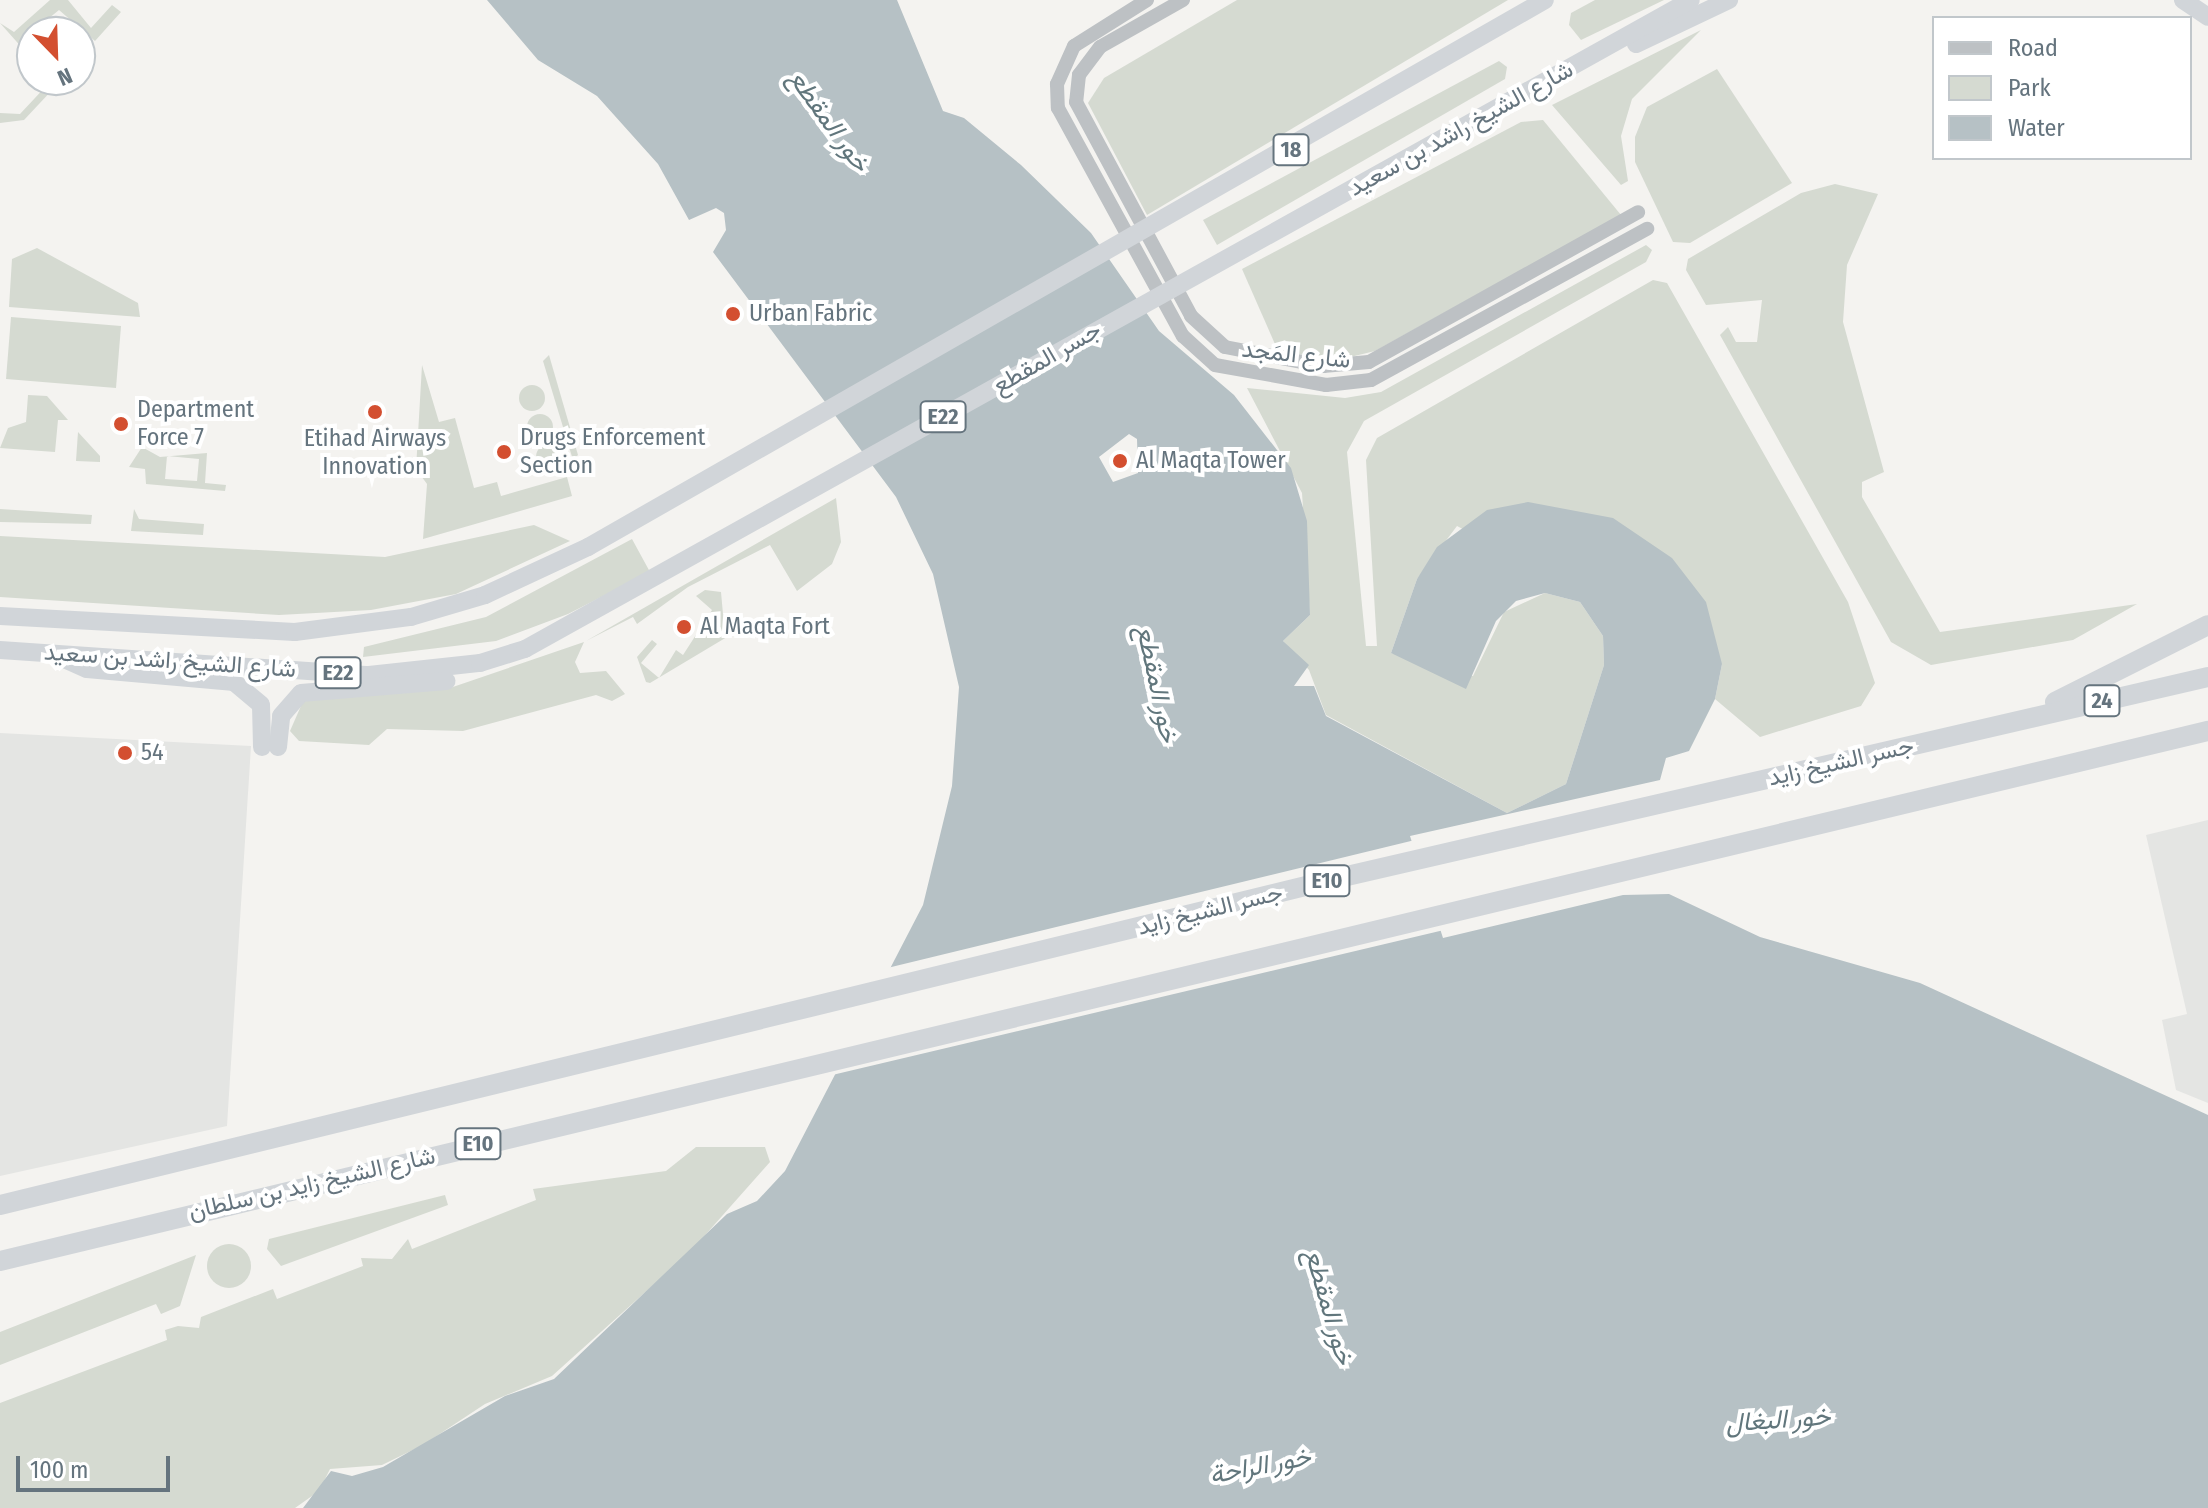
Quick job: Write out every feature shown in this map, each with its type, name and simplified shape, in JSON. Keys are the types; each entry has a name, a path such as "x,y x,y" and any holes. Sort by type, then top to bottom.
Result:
{"highway":[{"name":"18","path":"1199,203 1545,0"},
{"name":"شارع الشيخ راشد بن سعيد","path":"1229,255 1521,97 1691,0"},
{"path":"1521,97 1729,0"},
{"path":"2183,0 2208,17"},
{"name":"شارع الشيخ راشد بن سعيد","path":"0,616 256,632 372,624 485,595 626,525 1199,203"},
{"name":"جسر المقطع","path":"656,580 1229,255"},
{"name":"شارع الشيخ راشد بن سعيد","path":"0,650 369,675 502,656 568,631 656,580"},
{"path":"0,609 91,621"},
{"path":"1996,726 2115,678 2208,625"},
{"path":"56,654 87,669 234,682 261,705 270,747 281,716 301,693 442,682 480,673 502,656"},
{"name":"24","path":"1996,726 2208,677"},
{"name":"جسر الشيخ زايد","path":"0,1205 660,1047 1334,879 1996,726"},
{"name":"24","path":"2008,779 2208,731"},
{"name":"شارع الشيخ زايد بن سلطان","path":"0,1261 2008,779"}],"street":[{"name":"شارع المَجد","path":"1147,0 1074,46 1057,84 1058,108 1183,336 1215,365 1326,385 1371,380 1647,229"},
{"name":"شارع المَجد","path":"1183,0 1100,47 1079,75 1076,102 1191,316 1225,347 1323,366 1369,362 1638,212"}],"shaded area":[{"path":"0,733 251,746 227,1126 0,1176"},
{"path":"2208,820 2208,1103 2176,1090 2162,1020 2187,1014 2146,835"}],"green space":[{"path":"50,0 68,0 81,16 66,16 59,10 52,16 32,16"},
{"path":"1237,0 1508,0 1147,215 1088,103 1104,78"},
{"path":"1595,0 1664,0 1581,40 1569,25 1571,13"},
{"path":"112,5 121,12 96,40 96,23"},
{"path":"0,23 14,32 16,30 16,41"},
{"path":"1701,30 1632,99 1621,136 1628,181 1621,185 1552,105"},
{"path":"1499,61 1507,67 1505,79 1217,245 1203,220"},
{"path":"1717,69 1792,183 1690,243 1673,242 1635,162 1635,137 1647,107"},
{"path":"37,96 46,96 24,120 0,123 0,113 20,114"},
{"path":"1543,120 1621,215 1375,351 1338,360 1278,351 1242,269 1521,122"},
{"path":"1835,184 1878,194 1847,265 1843,322 1884,472 1862,482 1862,497 1940,632 2137,604 2073,640 1931,665 1891,642 1720,335 1728,327 1736,342 1757,342 1762,300 1706,305 1686,270 1688,259 1801,193"},
{"path":"1646,245 1652,250 1646,262 1364,421 1347,452 1366,646 1377,646 1366,460 1377,438 1653,280 1667,283 1848,602 1875,683 1861,706 1760,737 1715,699 1722,664 1457,526 1417,579 1391,653 1473,676 1504,612 1545,593 1580,602 1603,636 1604,665 1566,784 1507,813 1326,715 1309,670 1283,641 1310,615 1302,493 1247,388 1345,398 1381,392"},
{"path":"37,248 138,303 140,317 9,307 12,259"},
{"path":"11,317 121,326 116,388 6,379"},
{"path":"549,355 578,455 573,460 543,361"},
{"path":"422,365 439,422 455,418 474,488 497,482 501,496 567,477 572,496 423,539 427,484 416,469"},
{"path":"532,385 541,389 545,398 541,407 532,411 523,407 519,398 523,389"},
{"path":"28,395 47,396 68,420 58,420 55,452 0,448 8,428 26,422"},
{"path":"540,414 549,418 553,427 549,436 540,440 531,436 527,427 531,418"},
{"path":"78,432 100,456 100,462 76,461"},
{"path":"549,444 558,448 562,457 558,466 549,470 540,466 536,457 540,448"},
{"path":"142,447 160,457 167,456 165,479 197,481 199,459 169,456 207,453 205,483 226,485 225,491 146,484 145,469 129,467"},
{"path":"836,498 841,542 832,564 797,591 770,545 688,587 637,624 633,617 586,641"},
{"path":"0,509 92,515 91,524 0,522"},
{"path":"134,509 139,519 204,524 203,535 131,531"},
{"path":"534,525 570,541 456,594 371,610 279,615 0,597 0,536 385,557"},
{"path":"632,539 650,572 568,614 496,641 363,657 364,647 486,617"},
{"path":"705,590 721,592 723,614 741,618 742,628 659,677 676,650 683,655 712,610 696,596"},
{"path":"652,640 657,644 641,663 659,678 646,682 637,657"},
{"path":"584,642 575,662 580,673 606,671 625,694 612,701 596,695 463,731 387,729 369,745 299,741 290,731 304,699 447,689"},
{"path":"696,1147 765,1147 770,1162 691,1251 552,1376 485,1404 423,1445 382,1465 330,1469 319,1491 295,1508 0,1508 0,1403 167,1340 165,1330 178,1326 199,1328 201,1317 273,1289 277,1299 363,1266 361,1258 392,1259 408,1239 412,1249 536,1200 533,1189 666,1171"},
{"path":"445,1195 448,1205 281,1266 267,1249 269,1239"},
{"path":"229,1244 245,1250 251,1266 245,1282 229,1288 213,1282 207,1266 213,1250"},
{"path":"196,1255 180,1306 161,1314 156,1304 0,1365 0,1332"}],"water":[{"path":"487,0 897,0 943,111 964,118 1021,165 1091,233 1159,331 1234,395 1291,468 1307,521 1310,615 1283,641 1309,665 1294,686 1314,686 1326,716 1507,813 1566,784 1604,665 1603,636 1580,602 1545,593 1516,601 1496,621 1466,689 1391,653 1417,579 1437,547 1487,510 1528,502 1613,518 1672,558 1706,602 1722,664 1715,699 1689,751 1666,758 1660,780 1410,836 1443,938 1623,895 1669,894 1760,937 1920,983 2208,1115 2208,1508 303,1508 331,1471 352,1476 383,1467 505,1396 554,1379 727,1214 757,1201 785,1171 923,905 952,786 959,687 933,574 896,497 713,252 726,230 724,213 716,208 689,220 658,164 597,96 538,60","holes":["1129,434 1137,439 1138,473 1113,482 1099,457"]}],"pier":[{"path":"1415,840 1444,930 828,1076 879,970"}],"place":[{"name":"Urban Fabric","path":"733,314"},
{"name":"Etihad Airways Innovation","path":"375,412"},
{"name":"Department Force 7","path":"121,424"},
{"name":"Drugs Enforcement Section","path":"504,452"},
{"name":"Al Maqta Tower","path":"1120,461"},
{"name":"Al Maqta Fort","path":"684,627"},
{"name":"54","path":"125,753"}],"water label":[{"name":"خور المقطع","path":"829,121"},
{"name":"خور المقطع","path":"1157,684"},
{"name":"خور المقطع","path":"1329,1307"},
{"name":"خور البغال","path":"1778,1420"},
{"name":"خور الراحة","path":"1260,1466"}]}
